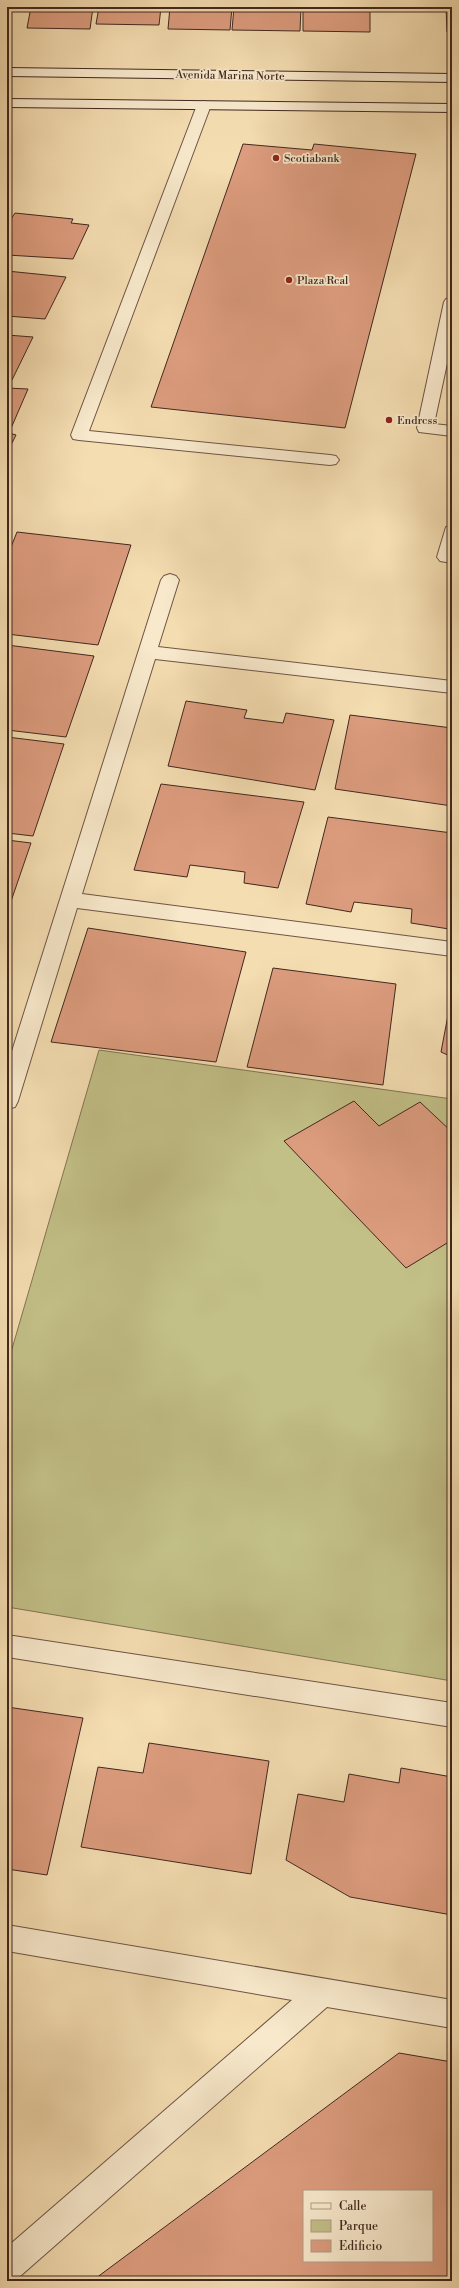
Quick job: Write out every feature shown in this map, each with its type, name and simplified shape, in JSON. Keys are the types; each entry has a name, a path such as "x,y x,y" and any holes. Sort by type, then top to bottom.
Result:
{"street":[{"name":"Avenida Marina Norte","path":"7,72 452,78"},
{"path":"7,103 452,108"},
{"path":"204,105 79,435 330,460"},
{"path":"452,302 449,326 425,428 452,431"},
{"path":"452,531 446,557 452,558"},
{"path":"7,1101 170,580"},
{"path":"147,652 452,687"},
{"path":"70,900 452,949"},
{"path":"7,1646 452,1715"},
{"path":"7,1938 452,2014"},
{"path":"7,2267 322,1992"}],"green space":[{"path":"99,1050 452,1099 452,1681 7,1607 7,1366"}],"building":[{"path":"31,7 93,7 90,29 27,28"},
{"path":"99,7 161,7 159,25 96,24"},
{"path":"170,7 232,7 230,30 168,29"},
{"path":"234,7 301,7 300,31 232,30"},
{"path":"303,7 370,7 370,32 303,31"},
{"path":"446,7 452,7 452,32 447,32"},
{"name":"Plaza Real","path":"243,144 312,150 314,144 416,154 345,428 151,407"},
{"path":"15,213 73,219 71,223 89,225 73,259 7,255 7,225"},
{"path":"7,271 66,277 45,319 7,316"},
{"path":"7,335 33,337 12,380 7,379"},
{"path":"7,388 28,389 9,433 16,435 8,451"},
{"path":"17,532 131,545 98,645 7,634 7,557"},
{"path":"7,645 94,656 66,737 7,730"},
{"path":"186,701 247,710 244,718 283,723 286,713 334,720 315,790 168,766"},
{"path":"350,715 452,728 452,806 335,789"},
{"path":"7,737 64,744 33,836 7,833"},
{"path":"161,784 304,802 278,888 244,883 245,872 190,865 187,877 134,870"},
{"path":"328,817 452,833 452,915 449,929 411,923 412,909 354,902 351,912 306,904"},
{"path":"7,840 31,843 7,913"},
{"path":"88,928 246,952 216,1062 51,1042"},
{"path":"273,968 396,984 383,1085 247,1067"},
{"path":"452,994 452,1057 441,1052"},
{"path":"354,1101 379,1126 420,1102 452,1132 452,1196 449,1198 452,1201 452,1240 406,1268 284,1141"},
{"path":"7,1707 83,1718 47,1875 7,1869"},
{"path":"149,1743 269,1761 251,1874 81,1847 98,1767 143,1773"},
{"path":"401,1768 452,1777 452,1915 350,1897 286,1860 298,1794 344,1802 349,1774 399,1783"},
{"path":"399,2053 452,2062 452,2281 92,2281"}],"place":[{"name":"Scotiabank","path":"276,158"},
{"name":"Plaza Real","path":"289,280"},
{"name":"Endress","path":"389,420"}]}
